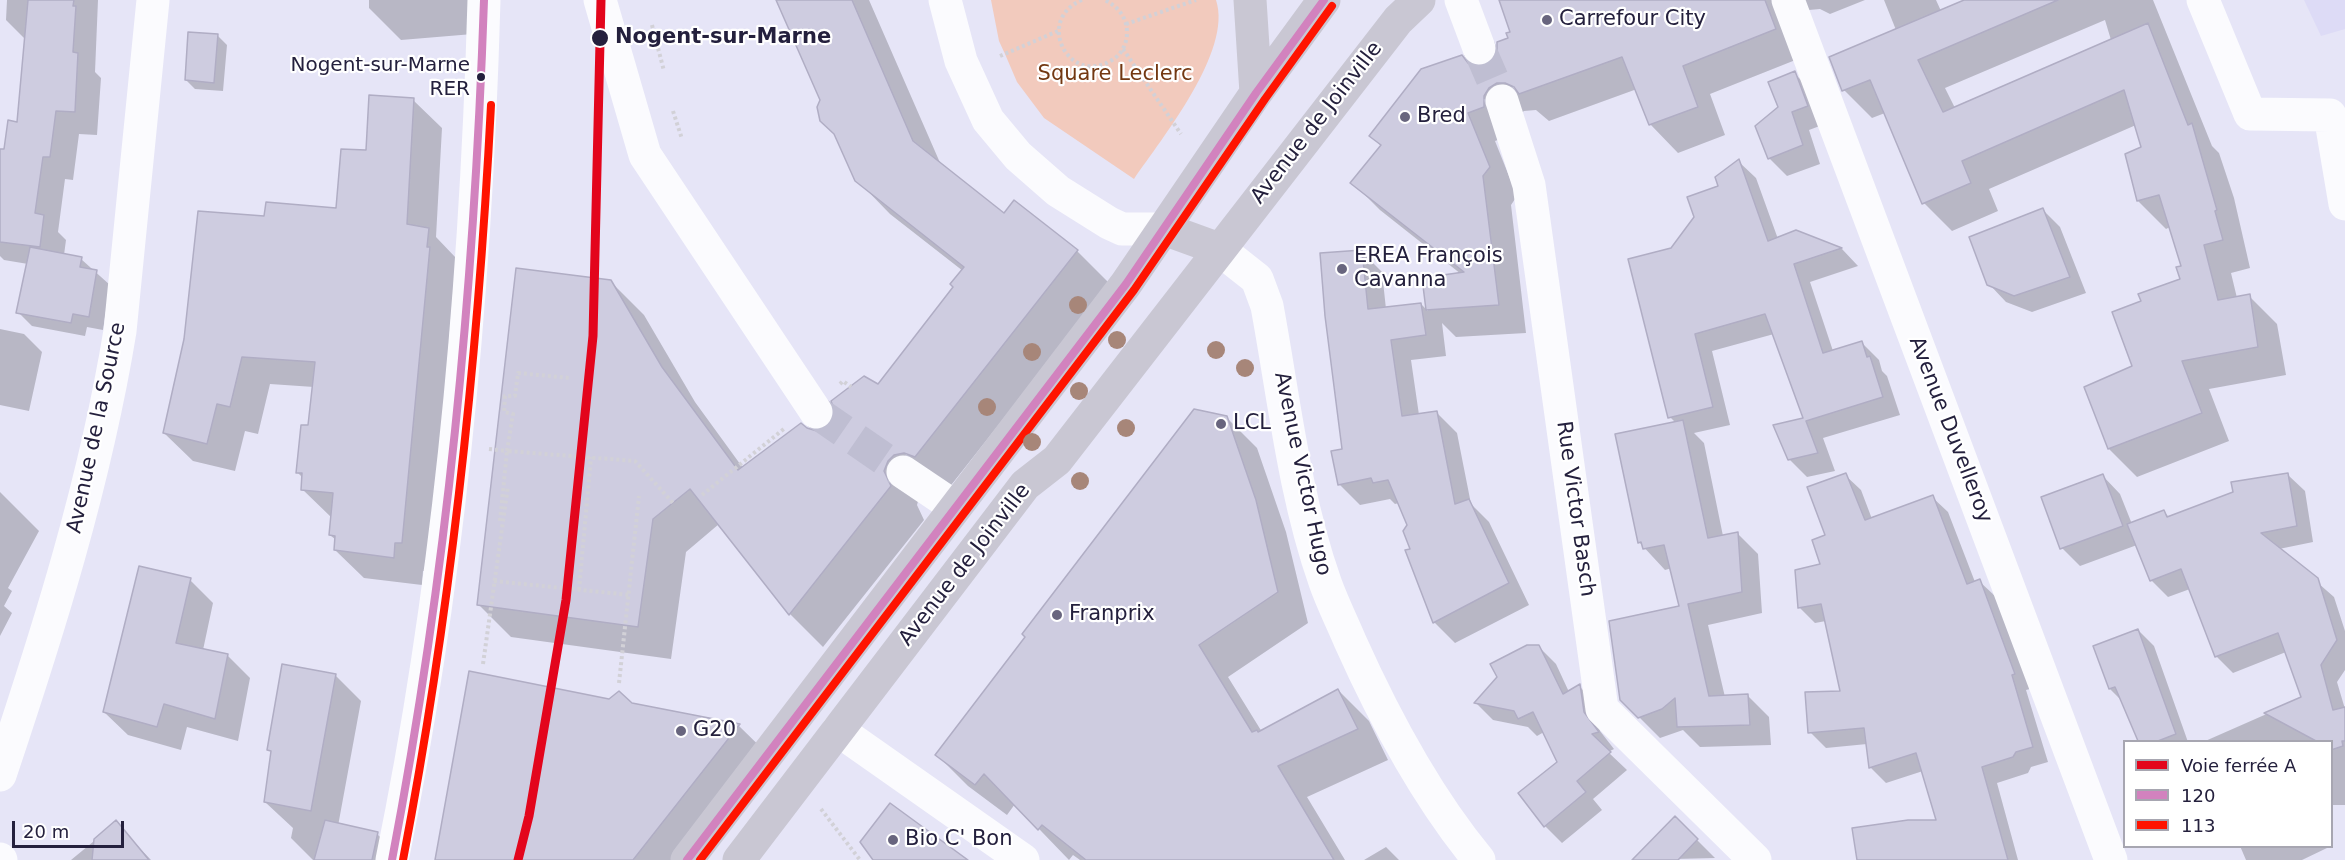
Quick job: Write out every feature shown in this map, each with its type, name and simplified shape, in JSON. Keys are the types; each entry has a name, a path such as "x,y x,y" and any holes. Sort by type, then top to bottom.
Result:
{"main road":[{"path":"1250,0 1256,93"},
{"name":"Avenue de Joinville","path":"687,860 1119,294 1256,93 1324,0"},
{"name":"Avenue de Joinville","path":"740,860 798,780 1025,485 1057,460 1398,20 1419,0"},
{"path":"1164,229 1219,249"}],"street":[{"name":"Avenue de la Source","path":"0,775 45,640 80,522 111,382 120,331 153,0"},
{"path":"392,860 412,764 454,445 475,215 484,0"},
{"path":"600,0 645,155 816,412"},
{"path":"945,0 961,61 988,120 1018,156 1058,191 1109,223 1122,229 1164,229"},
{"path":"1461,0 1479,48"},
{"name":"Avenue Duvelleroy","path":"1788,0 2111,860"},
{"path":"2203,0 2250,114 2330,115 2345,204"},
{"name":"Rue Victor Basch","path":"1502,101 1529,185 1602,709 1755,860"},
{"name":"Avenue Victor Hugo","path":"1219,249 1257,279 1268,306 1304,507 1325,583 1369,683 1410,759 1457,834 1479,860"},
{"path":"903,472 955,507"},
{"path":"838,730 1023,860"}],"path":[{"path":"1082,0 1066,11 1058,31 1065,52 1073,61 1084,65 1106,64 1123,48 1126,41 1126,24 1122,14 1105,0"},
{"path":"1126,24 1196,0"},
{"path":"652,25 664,70"},
{"path":"1000,56 1058,31"},
{"path":"1123,48 1181,134"},
{"path":"673,111 682,139"},
{"path":"500,521 513,414 504,412 505,396 515,396 518,373 570,378"},
{"path":"497,449 634,461 673,503"},
{"path":"579,590 591,457"},
{"path":"702,495 737,467"},
{"path":"483,664 508,486"},
{"path":"619,684 639,496"},
{"path":"494,581 630,595"},
{"path":"798,780 861,860"}],"shaded area":[{"path":"2304,0 2345,0 2345,29 2321,36"}],"green space":[{"name":"Square Leclerc","path":"991,0 1216,0 1219,21 1205,68 1177,118 1134,179 1044,118 1017,82 999,41"}],"building":[{"path":"28,0 74,0 73,6 76,6 73,52 78,53 75,112 56,111 50,157 43,157 35,213 44,215 40,247 0,242 0,149 4,149 8,120 17,122"},
{"path":"776,0 852,0 913,141 1004,213 1014,200 1078,250 915,457 904,453 894,455 888,461 884,471 891,486 789,615 690,489 653,519 638,627 477,605 516,268 611,280 662,367 738,470 801,423 817,431 827,427 833,420 835,411 831,401 864,376 878,384 953,287 950,284 964,267 855,181 834,134 820,121 817,107 820,100"},
{"path":"1499,0 1765,0 1776,29 1683,66 1698,107 1649,125 1622,57 1519,94 1514,87 1505,83 1497,83 1489,88 1484,96 1484,107 1468,113 1490,167 1483,176 1499,305 1426,310 1422,278 1464,272 1350,183 1381,145 1369,136 1421,69 1462,55 1468,63 1477,67 1486,65 1494,59 1497,42 1508,38 1506,33 1510,32"},
{"path":"1964,0 2058,0 1918,60 1943,112 2148,23 2188,125 2192,123 2217,210 2215,211 2223,240 2204,245 2218,300 2250,294 2258,347 2182,361 2202,413 2108,449 2084,387 2132,366 2112,312 2141,301 2138,294 2180,279 2176,267 2181,266 2159,195 2137,201 2125,154 2141,147 2124,90 1962,161 1971,183 1922,204 1870,80 1842,91 1829,57"},
{"path":"188,32 218,34 214,83 185,80"},
{"path":"1795,71 1808,106 1792,112 1803,145 1768,159 1755,126 1778,107 1768,82"},
{"path":"369,95 414,98 407,224 429,228 427,247 430,247 402,543 395,543 394,558 334,550 335,536 329,535 333,493 301,490 302,473 296,473 301,425 308,425 315,362 242,357 230,407 217,404 207,444 163,433 184,339 198,211 264,216 266,202 336,208 341,149 366,150"},
{"path":"1739,159 1768,241 1796,230 1842,248 1794,264 1823,353 1862,341 1867,357 1870,356 1883,397 1806,421 1818,453 1788,460 1773,425 1803,418 1765,314 1695,334 1713,407 1668,418 1628,259 1671,248 1694,217 1687,197 1718,186 1715,177"},
{"path":"2043,208 2070,277 2014,296 1987,285 1969,237"},
{"path":"30,247 82,257 80,267 97,270 89,317 73,314 71,323 16,313"},
{"path":"1362,250 1368,309 1421,303 1426,335 1391,340 1402,416 1437,411 1455,504 1469,499 1509,583 1433,623 1405,550 1410,549 1403,531 1407,525 1388,480 1373,483 1371,478 1338,485 1331,451 1342,449 1325,316 1320,253"},
{"path":"1194,409 1227,416 1256,500 1278,592 1199,645 1252,732 1257,730 1258,732 1338,689 1358,729 1278,766 1334,860 1086,860 1042,825 1038,830 984,774 975,785 935,755 1025,637 1022,634"},
{"path":"1683,420 1708,538 1738,532 1742,592 1688,604 1709,696 1748,694 1750,725 1677,727 1675,698 1662,709 1638,718 1620,700 1609,621 1679,606 1664,545 1643,549 1641,542 1638,543 1615,434"},
{"path":"1846,473 1865,520 1933,495 1967,584 1980,579 2015,674 2012,675 2033,747 2016,752 2013,757 1982,767 2008,860 1857,860 1852,828 1908,820 1936,820 1916,753 1869,768 1864,728 1808,733 1805,692 1840,691 1821,604 1798,608 1795,570 1820,564 1812,540 1825,535 1807,487"},
{"path":"2288,473 2297,526 2261,533 2318,578 2337,640 2321,665 2333,710 2345,707 2343,746 2333,749 2333,740 2314,740 2264,713 2301,697 2278,633 2215,657 2181,569 2150,581 2127,524 2164,510 2167,517 2233,492 2231,482"},
{"path":"2103,474 2123,526 2060,549 2041,497"},
{"path":"139,566 191,578 176,643 228,654 215,719 164,704 157,727 103,712"},
{"path":"2138,629 2176,734 2161,740 2138,740 2115,687 2109,689 2093,646"},
{"path":"1527,645 1539,645 1563,694 1580,684 1584,712 1599,732 1592,734 1611,752 1577,781 1586,792 1544,827 1518,793 1557,762 1533,712 1518,719 1514,711 1474,703 1497,677 1490,664"},
{"path":"282,664 336,674 311,811 264,802 271,751 267,750"},
{"path":"469,671 609,699 619,691 632,703 740,724 633,860 435,860"},
{"path":"890,803 968,860 873,860 860,842"},
{"path":"1675,816 1698,839 1678,860 1632,860"},
{"path":"116,820 149,860 92,860 94,839"},
{"path":"325,820 378,832 372,860 314,860"}],"tunnel":[{"path":"1479,48 1502,101"},
{"path":"816,412 903,472"}],"rail line":[{"name":"A","path":"518,860 529,816 566,600 593,336 601,0"}],"transit line":[{"name":"120","path":"392,860 428,645 455,432 473,217 484,0"},
{"name":"120","path":"687,860 1126,284 1256,93 1324,0"},
{"name":"113","path":"700,860 1134,290 1332,6"},
{"name":"113","path":"403,860 435,672 460,484 479,295 491,105"}],"place":[{"name":"Carrefour City","path":"1547,20"},
{"name":"Nogent-sur-Marne","path":"600,38"},
{"name":"Nogent-sur-Marne RER","path":"481,77"},
{"name":"Bred","path":"1405,117"},
{"name":"EREA François Cavanna","path":"1342,269"},
{"name":"LCL","path":"1221,424"},
{"name":"Franprix","path":"1057,615"},
{"name":"G20","path":"681,731"},
{"name":"Bio C' Bon","path":"893,840"}]}
